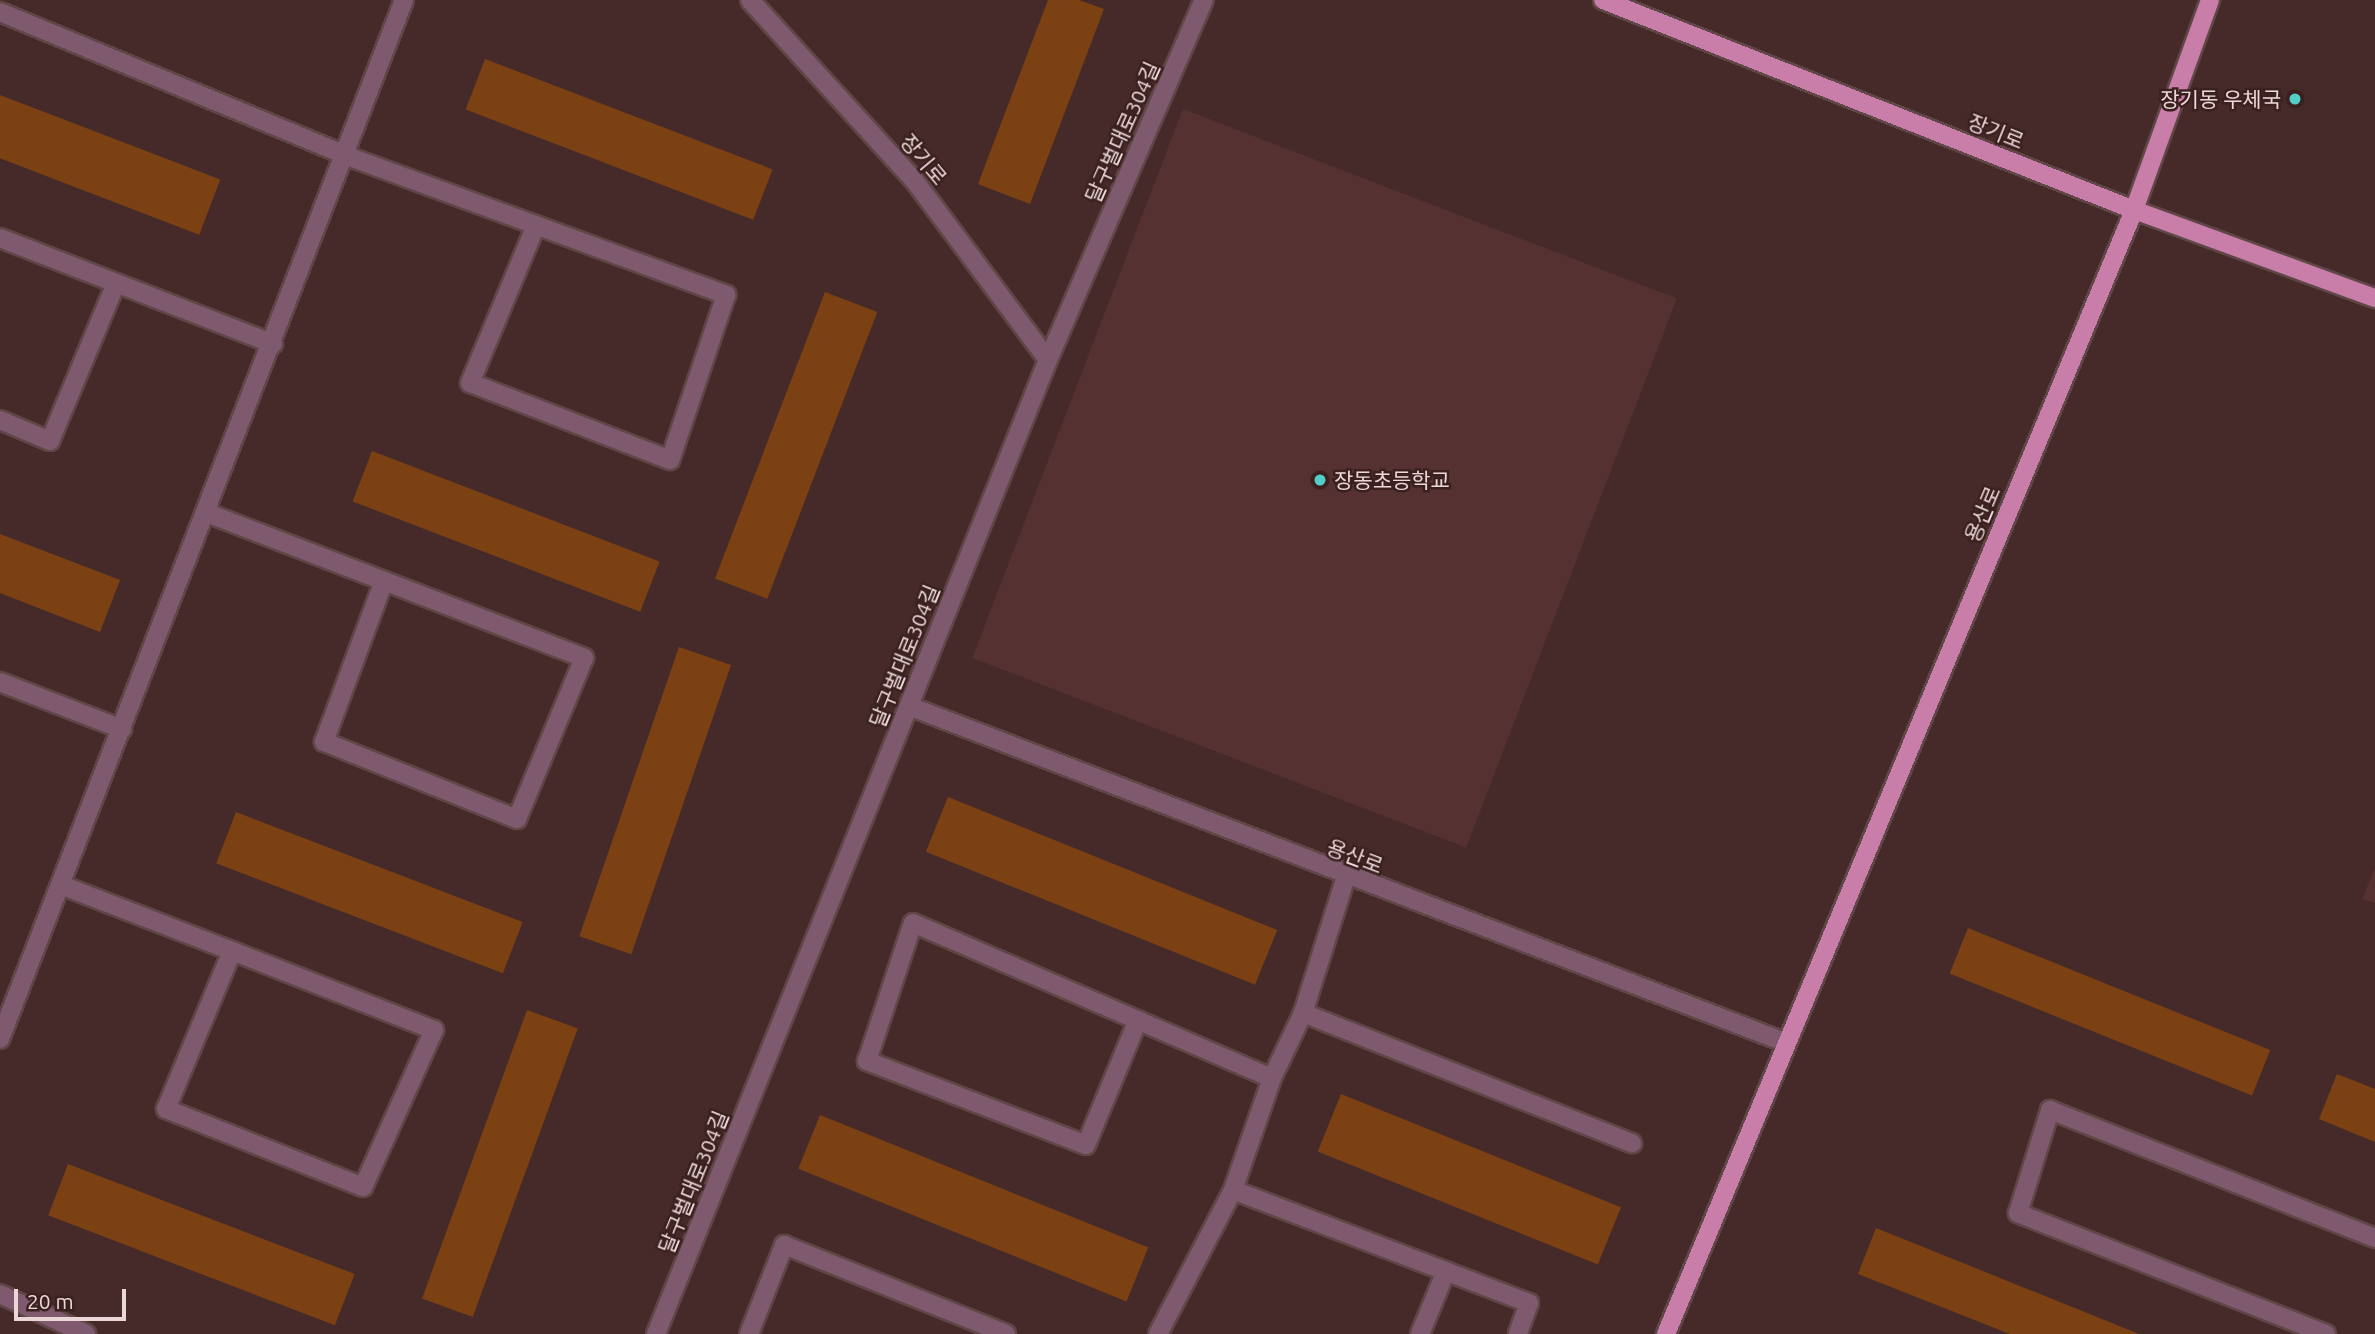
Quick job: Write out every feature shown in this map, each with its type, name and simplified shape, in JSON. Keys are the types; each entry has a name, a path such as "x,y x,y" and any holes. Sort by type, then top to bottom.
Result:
{"main road":[{"name":"장기로","path":"1603,0 2134,210 2375,298"},
{"name":"용산로","path":"1666,1334 2134,210 2210,0"}],"street":[{"path":"0,1039 347,156 404,0"},
{"name":"장기로","path":"750,0 914,180 1048,360"},
{"name":"달구벌대로304길","path":"656,1334 1048,360 1205,0"},
{"path":"0,12 347,156 536,225 726,295 670,460 470,383 536,225"},
{"path":"0,238 273,345"},
{"path":"0,420 50,441 116,283"},
{"path":"206,513 384,581 584,658 517,819 324,742 384,581"},
{"path":"0,682 122,729"},
{"name":"용산로","path":"909,706 1346,877 1787,1043"},
{"path":"1158,1334 1234,1190 1272,1078 1303,1013 1346,877"},
{"path":"61,885 232,951 434,1030 363,1187 166,1109 232,951"},
{"path":"1138,1020 1086,1145 867,1061 913,923 1138,1020 1272,1078"},
{"path":"1303,1013 1632,1143"},
{"path":"2326,1334 2018,1213 2050,1110 2375,1238"},
{"path":"1234,1190 1529,1303 1518,1334"},
{"path":"749,1334 783,1245 1006,1334"},
{"path":"1420,1334 1446,1271"},
{"path":"0,1294 86,1334"}],"shaded area":[{"name":"장동초등학교","path":"1183,109 1677,299 1466,848 972,658"},
{"path":"2375,868 2375,903 2362,899"}],"building":[{"path":"1048,0 1079,0 1104,9 1030,204 978,184"},
{"path":"485,59 773,169 753,220 466,109"},
{"path":"0,95 220,180 199,235 0,158"},
{"path":"825,292 877,312 767,599 715,579"},
{"path":"372,451 660,561 640,612 353,501"},
{"path":"0,534 120,580 100,632 0,593"},
{"path":"679,647 731,665 631,954 579,936"},
{"path":"948,797 1277,930 1255,985 926,852"},
{"path":"236,812 523,922 503,973 216,863"},
{"path":"1968,928 2270,1050 2252,1096 1950,973"},
{"path":"527,1010 578,1028 473,1317 422,1298"},
{"path":"2337,1074 2375,1089 2375,1142 2319,1119"},
{"path":"1341,1094 1621,1207 1598,1265 1318,1151"},
{"path":"820,1115 1148,1248 1126,1301 798,1169"},
{"path":"68,1164 355,1274 335,1325 48,1215"},
{"path":"1876,1228 2139,1334 2010,1334 1858,1274"}],"place":[{"name":"장기동 우체국","path":"2295,99"},
{"name":"장동초등학교","path":"1320,480"}]}
